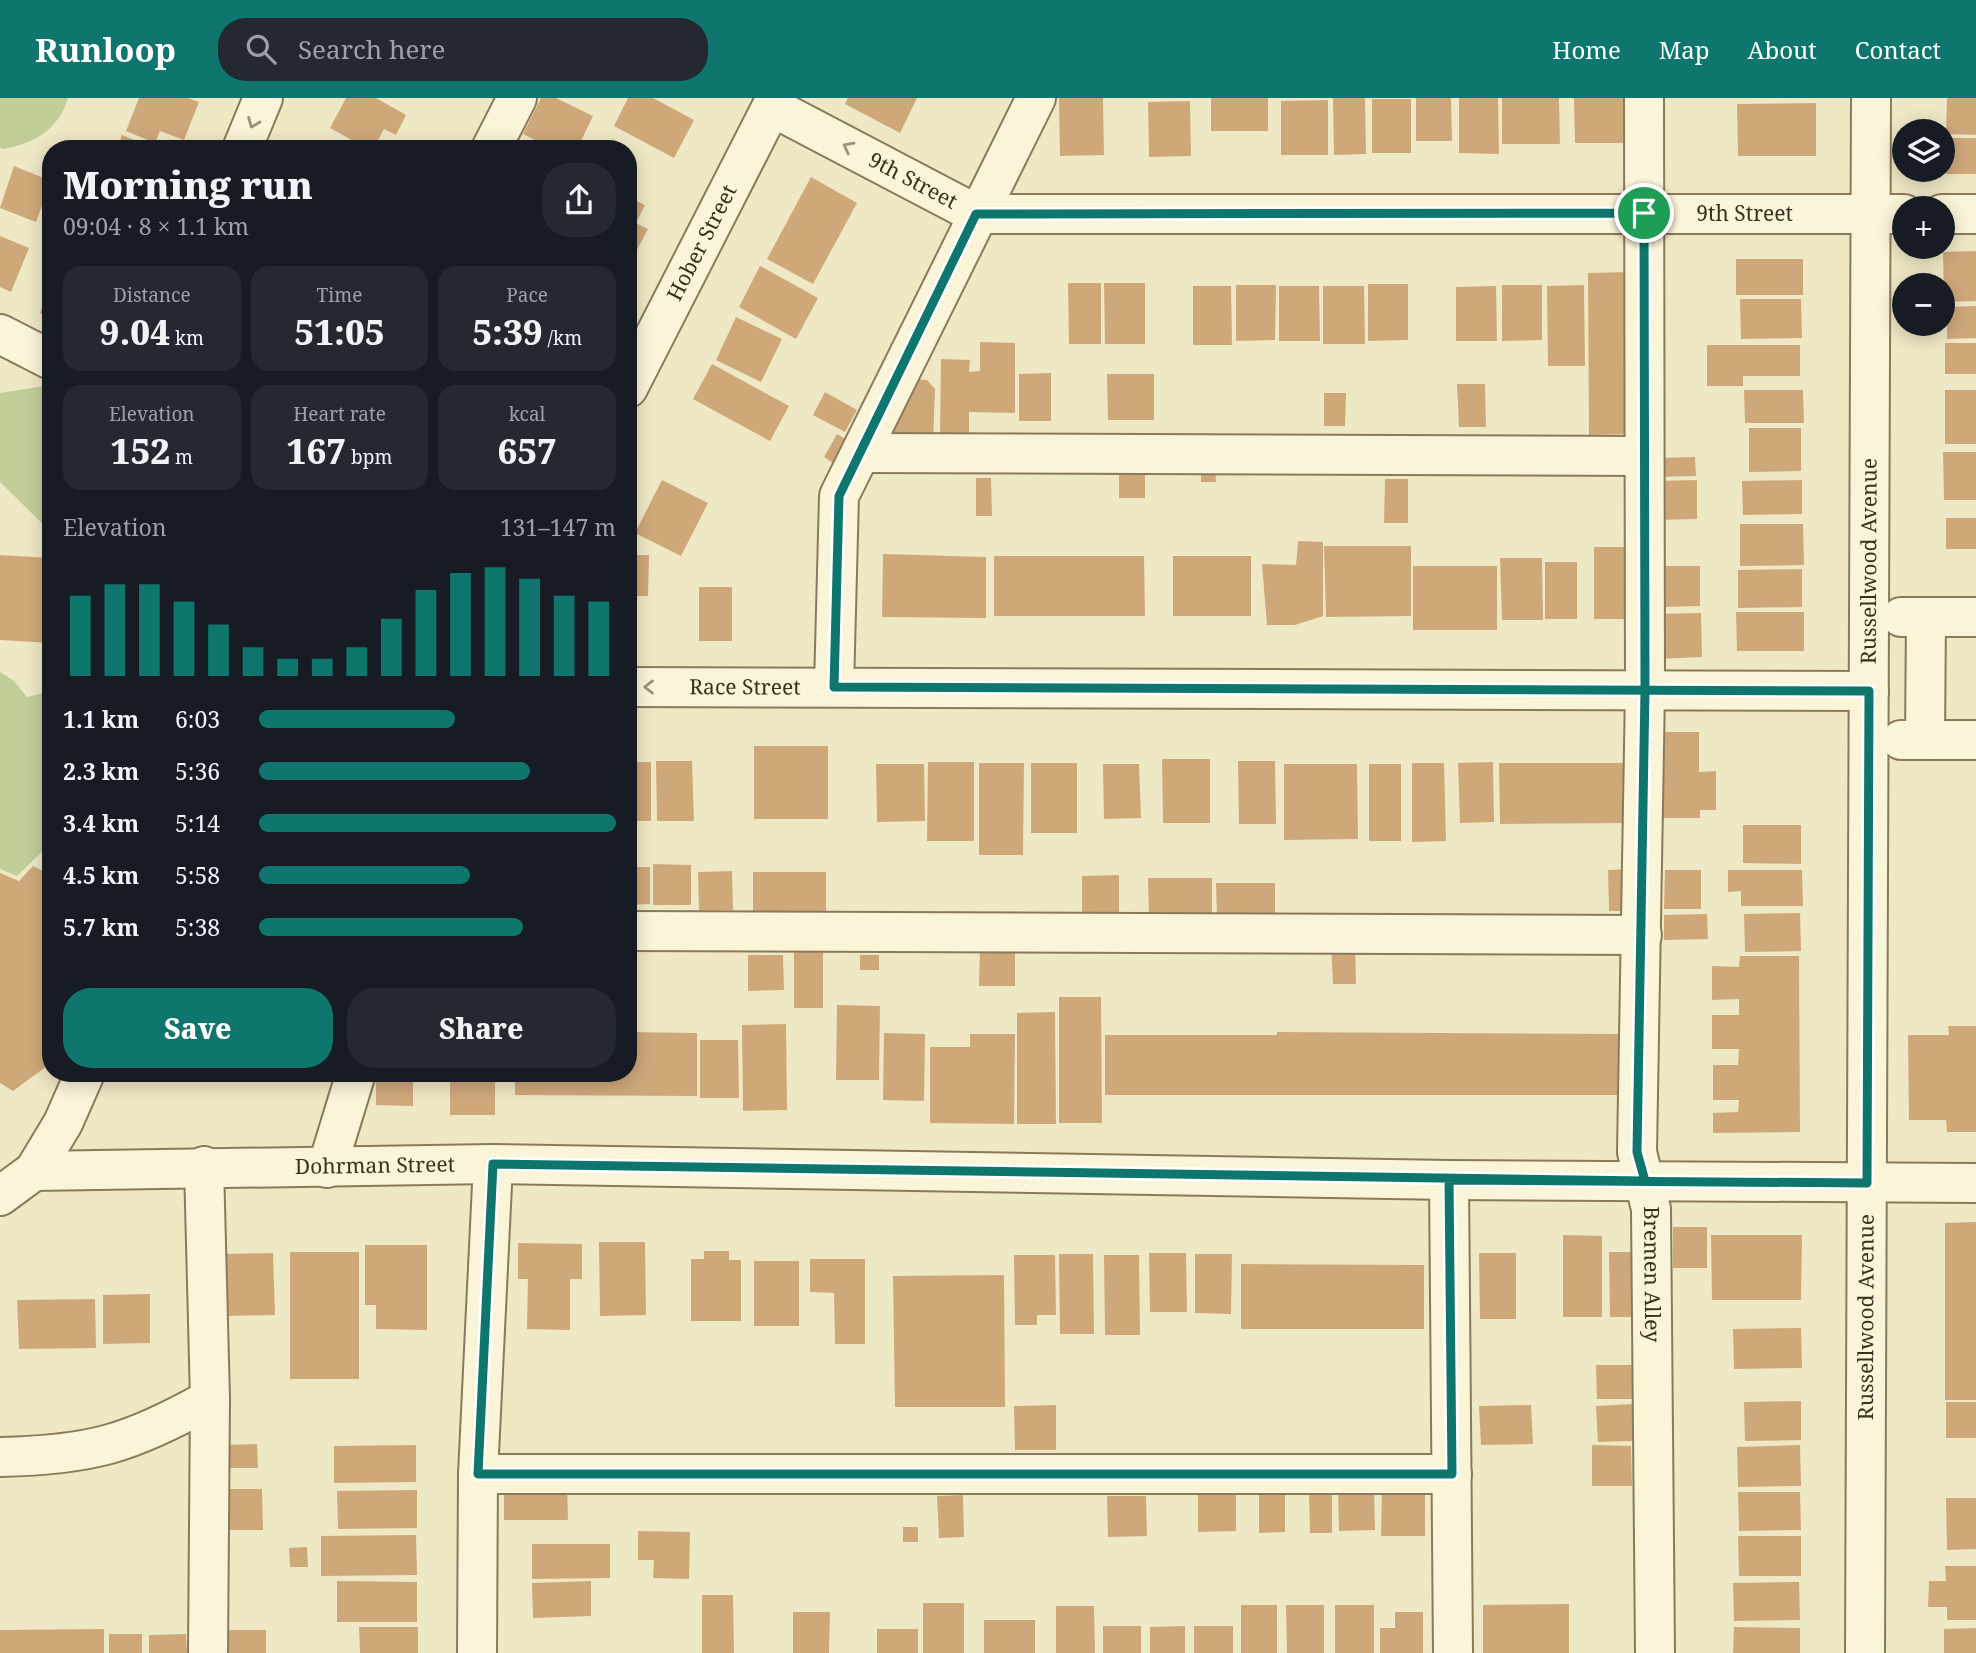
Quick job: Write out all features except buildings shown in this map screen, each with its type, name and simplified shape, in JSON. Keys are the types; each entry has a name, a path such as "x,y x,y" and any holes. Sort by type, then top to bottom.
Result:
{"street":[{"path":"246,140 263,98"},
{"path":"496,140 517,98"},
{"path":"834,687 839,496 976,214 1036,98"},
{"name":"Bremen Alley","path":"1644,98 1645,690 1637,1152 1651,1209 1655,1653"},
{"name":"Russellwood Avenue","path":"1865,1653 1869,617 1887,214 1871,98"},
{"name":"9th Street","path":"774,103 976,214 1887,214"},
{"name":"Hober Street","path":"637,370 774,103"},
{"path":"1955,214 1976,214"},
{"path":"0,334 42,355"},
{"path":"861,453 1644,456"},
{"path":"1869,617 1976,617"},
{"path":"1925,740 1926,617"},
{"name":"Race Street","path":"637,687 1869,691"},
{"path":"1868,740 1976,740"},
{"path":"637,931 1642,936"},
{"path":"0,1196 34,1171 63,1123 81,1082"},
{"path":"327,1168 353,1082"},
{"path":"477,1653 478,1474 493,1164"},
{"name":"Dohrman Street","path":"34,1171 204,1166 327,1168 493,1164 1449,1180 1976,1184"},
{"path":"204,1166 210,1399 208,1653"},
{"path":"1449,1180 1454,1653"},
{"path":"0,1457 89,1452 127,1441 210,1399"},
{"path":"478,1474 1452,1474"}],"green space":[{"path":"0,98 68,98 59,118 44,133 26,143 4,149 0,148"},
{"path":"42,386 42,523 0,482 0,393"},
{"path":"0,672 14,681 27,697 42,693 42,852 17,876 0,869"}],"route":[{"path":"1644,213 976,214 839,496 834,687 1645,690 1869,691 1867,1183 1449,1180 1452,1474 478,1474 493,1164 1645,1181 1637,1152 1645,690 1644,213"}]}
